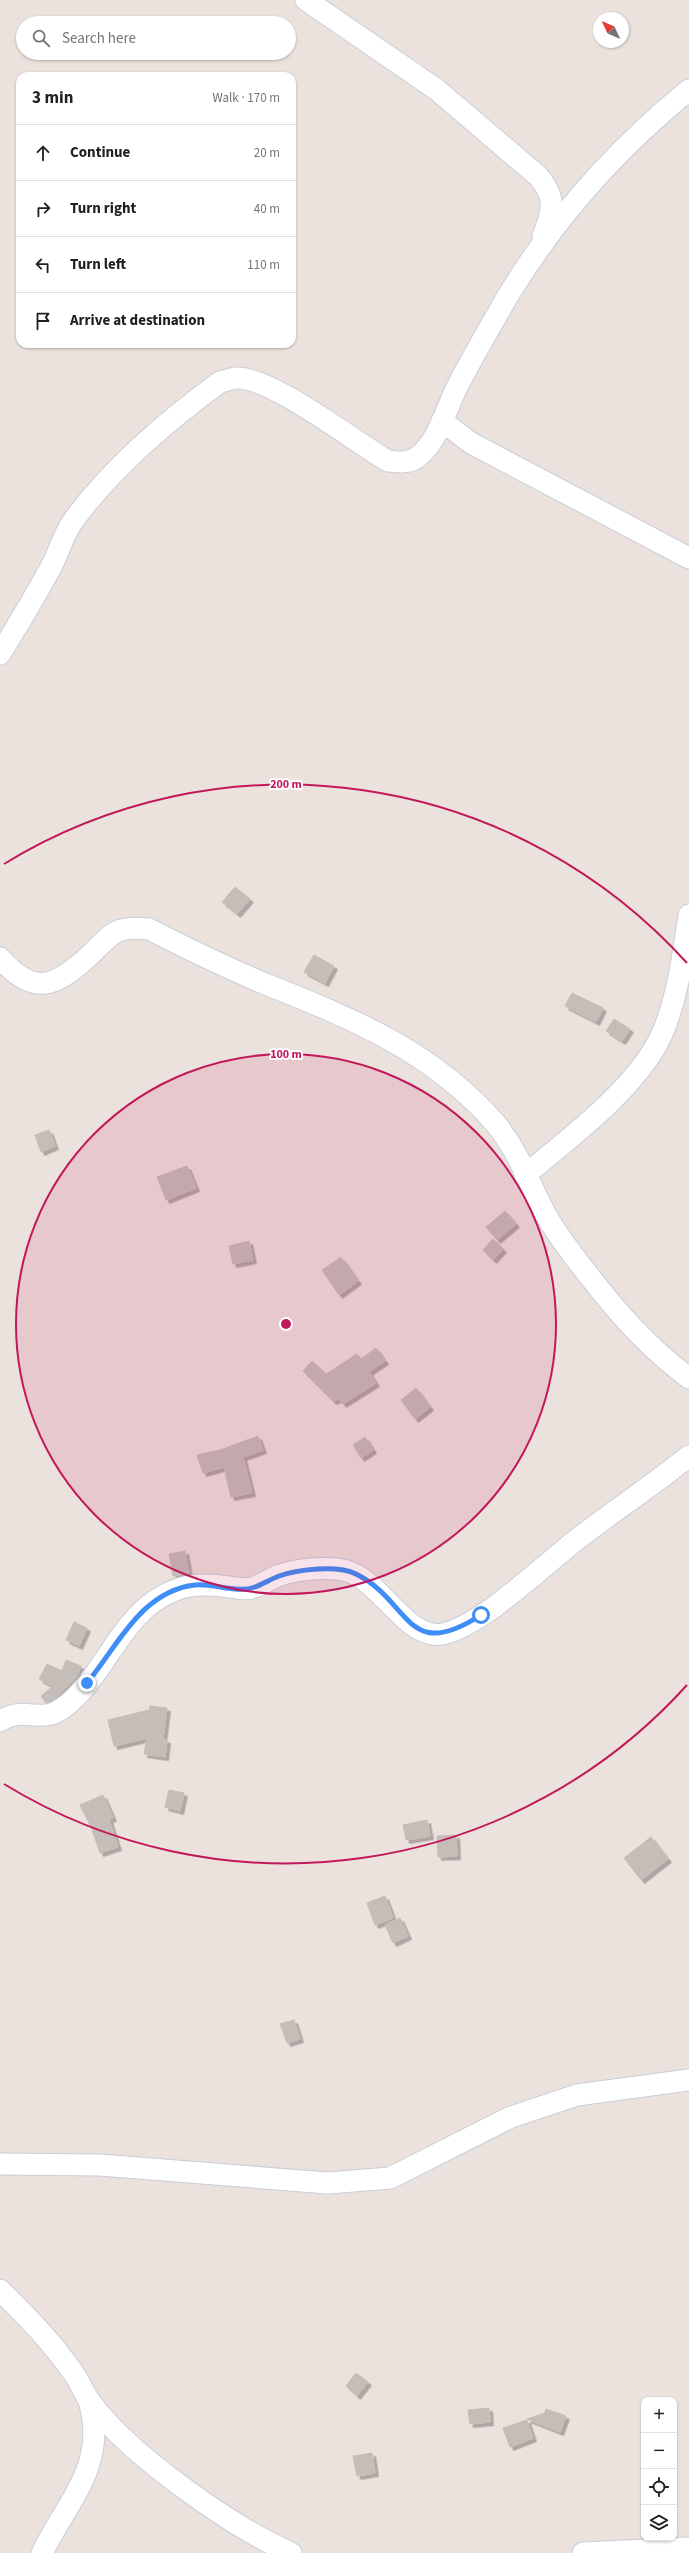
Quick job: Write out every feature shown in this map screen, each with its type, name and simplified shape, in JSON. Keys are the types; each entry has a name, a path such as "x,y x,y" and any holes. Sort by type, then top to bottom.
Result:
{"street":[{"path":"306,0 436,89 538,176 550,192 552,203 551,216 535,254"},
{"path":"0,654 33,601 53,562 61,539 72,521 134,455 220,382 236,378 255,382 282,395 388,461 406,463 419,455 442,421 456,389 479,346 535,254 589,187 652,120 689,90"},
{"path":"442,421 471,443 689,558"},
{"path":"526,1175 592,1118 637,1073 650,1055 662,1034 672,1003 689,915"},
{"path":"0,958 23,980 38,985 53,981 72,970 117,932 133,927 149,929 267,984 344,1015 401,1045 458,1086 496,1125 516,1155 566,1248 612,1306 641,1338 689,1378"},
{"path":"0,1721 12,1714 45,1716 61,1710 78,1695 137,1616 170,1592 182,1587 203,1585 246,1589 289,1573 338,1569 356,1574 372,1585 404,1618 423,1631 442,1634 457,1629 499,1602 571,1544 689,1456"},
{"path":"0,2164 100,2165 328,2183 367,2181 390,2178 511,2117 577,2094 689,2080"},
{"path":"0,2290 60,2355 74,2374 89,2400 115,2430 194,2495 246,2529 291,2553"},
{"path":"42,2553 90,2465 95,2445 95,2421 89,2400"},
{"path":"583,2553 689,2548"}],"building":[{"path":"235,887 250,899 237,914 222,902"},
{"path":"314,955 334,966 325,983 304,972"},
{"path":"572,993 603,1008 596,1022 565,1006"},
{"path":"614,1019 630,1029 622,1041 606,1031"},
{"path":"49,1130 55,1146 41,1152 35,1135"},
{"path":"187,1166 196,1188 166,1200 157,1177"},
{"path":"505,1211 516,1224 497,1240 486,1227"},
{"path":"493,1239 503,1249 493,1260 483,1250"},
{"path":"249,1241 253,1260 233,1264 229,1246"},
{"path":"341,1257 358,1281 339,1295 322,1270"},
{"path":"376,1348 385,1361 369,1372 376,1383 343,1404 339,1399 333,1401 303,1371 312,1361 326,1374 357,1354 361,1359"},
{"path":"416,1388 430,1407 415,1419 401,1400"},
{"path":"258,1436 263,1450 243,1457 252,1493 231,1497 224,1467 203,1473 197,1455 220,1450"},
{"path":"365,1437 373,1450 361,1458 353,1445"},
{"path":"185,1551 189,1573 173,1576 169,1554"},
{"path":"74,1622 87,1628 79,1646 66,1640"},
{"path":"66,1660 81,1666 77,1677 56,1698 46,1703 41,1696 53,1686 39,1679 47,1664 62,1671"},
{"path":"150,1706 167,1708 163,1739 167,1740 165,1757 144,1754 147,1738 114,1746 108,1720 149,1710"},
{"path":"169,1790 184,1793 180,1811 165,1807"},
{"path":"103,1795 113,1818 109,1819 118,1847 100,1853 91,1827 80,1805"},
{"path":"427,1820 430,1836 406,1840 403,1825"},
{"path":"456,1835 457,1856 438,1857 437,1836"},
{"path":"651,1837 668,1859 641,1880 624,1858"},
{"path":"385,1896 393,1918 375,1925 367,1903"},
{"path":"400,1918 408,1936 393,1943 385,1925"},
{"path":"294,2020 300,2039 287,2043 280,2024"},
{"path":"356,2373 368,2382 357,2396 346,2386"},
{"path":"489,2408 490,2422 470,2424 468,2410"},
{"path":"546,2409 566,2416 560,2432 527,2419 545,2413"},
{"path":"527,2420 533,2438 510,2447 503,2428"},
{"path":"372,2453 375,2473 357,2476 353,2456"}],"route":[{"path":"87,1683 137,1616 170,1592 182,1587 203,1585 246,1589 254,1588 280,1575 289,1573 320,1569 338,1569 356,1574 376,1588 404,1618 423,1631 433,1634 442,1634 457,1629 481,1615"}]}
